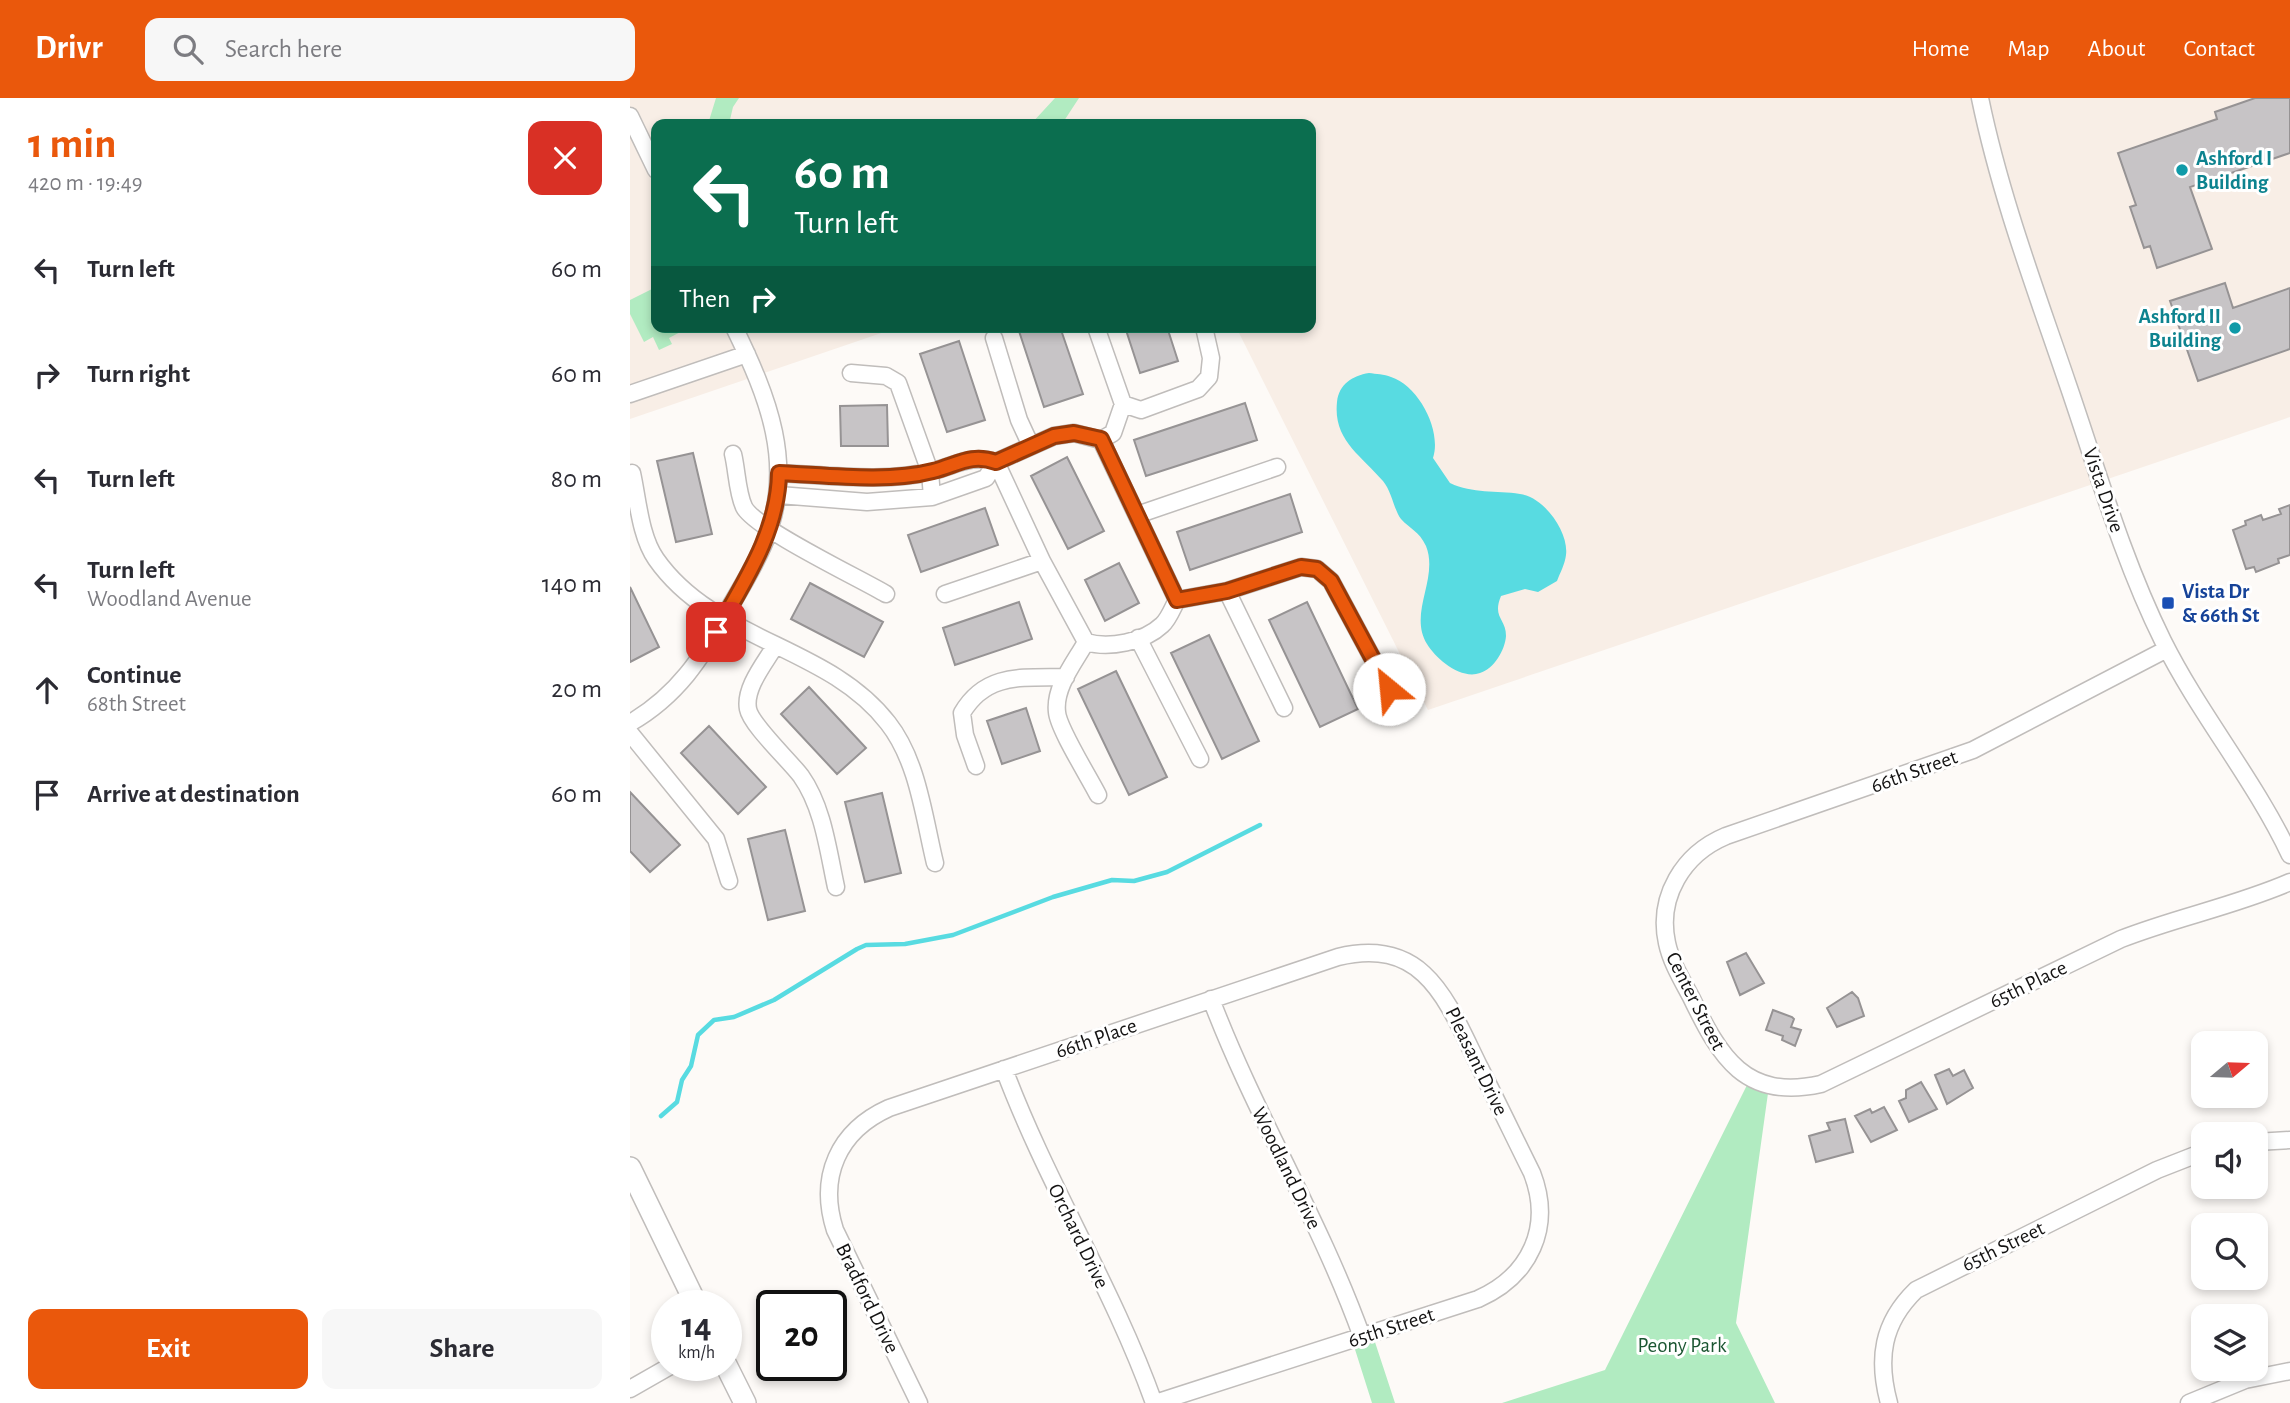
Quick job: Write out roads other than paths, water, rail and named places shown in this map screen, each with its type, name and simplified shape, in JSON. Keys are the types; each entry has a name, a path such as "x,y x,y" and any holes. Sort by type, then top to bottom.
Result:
{"main road":[{"path":"630,1168 689,1290"},
{"path":"734,1381 744,1403"}],"street":[{"name":"Vista Drive","path":"1980,98 2002,190 2100,482 2140,592 2167,649 2259,794 2290,855"},
{"path":"630,116 651,160"},
{"path":"630,723 670,695 688,676 724,619 771,523 779,495 777,435 771,408 737,333"},
{"path":"779,495 867,502 932,497 986,478 996,462 1054,436 1074,433 1101,439 1113,433 1123,404 1098,333"},
{"path":"1123,404 1141,410 1198,389 1209,377 1211,358 1205,333"},
{"path":"994,338 1019,420 1031,446"},
{"path":"630,394 747,354"},
{"path":"851,373 886,376 898,383 930,472 932,497"},
{"path":"1101,439 1177,600"},
{"path":"733,454 744,508 886,594"},
{"path":"779,473 866,476 930,472 980,456 996,462 1042,561 1086,642"},
{"path":"1137,515 1277,467"},
{"path":"632,473 648,541 656,559 697,602 775,646 831,671 863,695 890,724 907,757 935,863"},
{"path":"946,594 1042,561"},
{"path":"1086,642 1114,645 1138,638 1162,625 1177,600 1227,591 1301,567 1317,569 1331,581 1389,689"},
{"path":"1227,591 1284,708"},
{"path":"1138,638 1200,760"},
{"path":"1086,642 1066,677 1058,696 1056,713 1098,795"},
{"path":"775,646 748,695 748,709 753,722 801,776 813,797 836,887"},
{"name":"66th Street","path":"1670,892 1689,860 1719,839 1973,750 2167,649"},
{"path":"976,766 965,735 962,713 981,688 1006,680 1066,677"},
{"path":"630,733 716,839 729,881"},
{"name":"65th Place","path":"1769,1086 1803,1088 1821,1084 2120,939 2238,902 2290,882"},
{"name":"Center Street","path":"1670,892 1665,926 1667,945 1711,1038 1735,1068 1769,1086"},
{"name":"66th Place","path":"828,1189 834,1158 845,1141 872,1116 1004,1069 1354,953 1374,952 1406,962"},
{"name":"Pleasant Drive","path":"1406,962 1427,975 1448,1003 1532,1173"},
{"name":"Woodland Drive","path":"1212,999 1246,1083 1335,1267 1362,1337"},
{"name":"Orchard Drive","path":"1004,1069 1034,1144 1139,1361 1155,1403"},
{"path":"2268,1141 2290,1139"},
{"name":"65th Street","path":"1889,1403 1882,1375 1885,1336 1893,1318 1916,1290 2157,1170 2191,1157"},
{"name":"65th Street","path":"1155,1403 1478,1300 1509,1282 1522,1268 1538,1236 1540,1200 1532,1173"},
{"name":"Bradford Drive","path":"828,1189 829,1212 835,1230 919,1403"},
{"path":"2189,1403 2245,1380 2290,1371"},
{"path":"630,1389 651,1377"}],"water":[{"path":"1369,373 1388,376 1401,382 1419,399 1434,435 1433,458 1450,483 1467,489 1529,497 1553,517 1563,536 1566,555 1557,581 1538,592 1525,589 1501,596 1498,609 1505,630 1505,641 1494,663 1480,673 1465,674 1457,671 1436,656 1427,644 1421,620 1429,571 1426,546 1401,519 1386,485 1350,446 1339,427 1337,402 1340,390 1357,376"}],"waterway":[{"path":"661,1116 677,1102 682,1080 691,1066 698,1035 714,1020 734,1017 774,1000 857,949 866,945 905,944 953,935 1053,897 1112,880 1134,881 1167,872 1260,825"}],"place":[{"name":"Ashford I Building","path":"2182,170"},
{"name":"Ashford II Building","path":"2235,328"},
{"name":"Vista Dr & 66th St","path":"2168,603"}],"park label":[{"name":"Peony Park","path":"1682,1345"}]}
